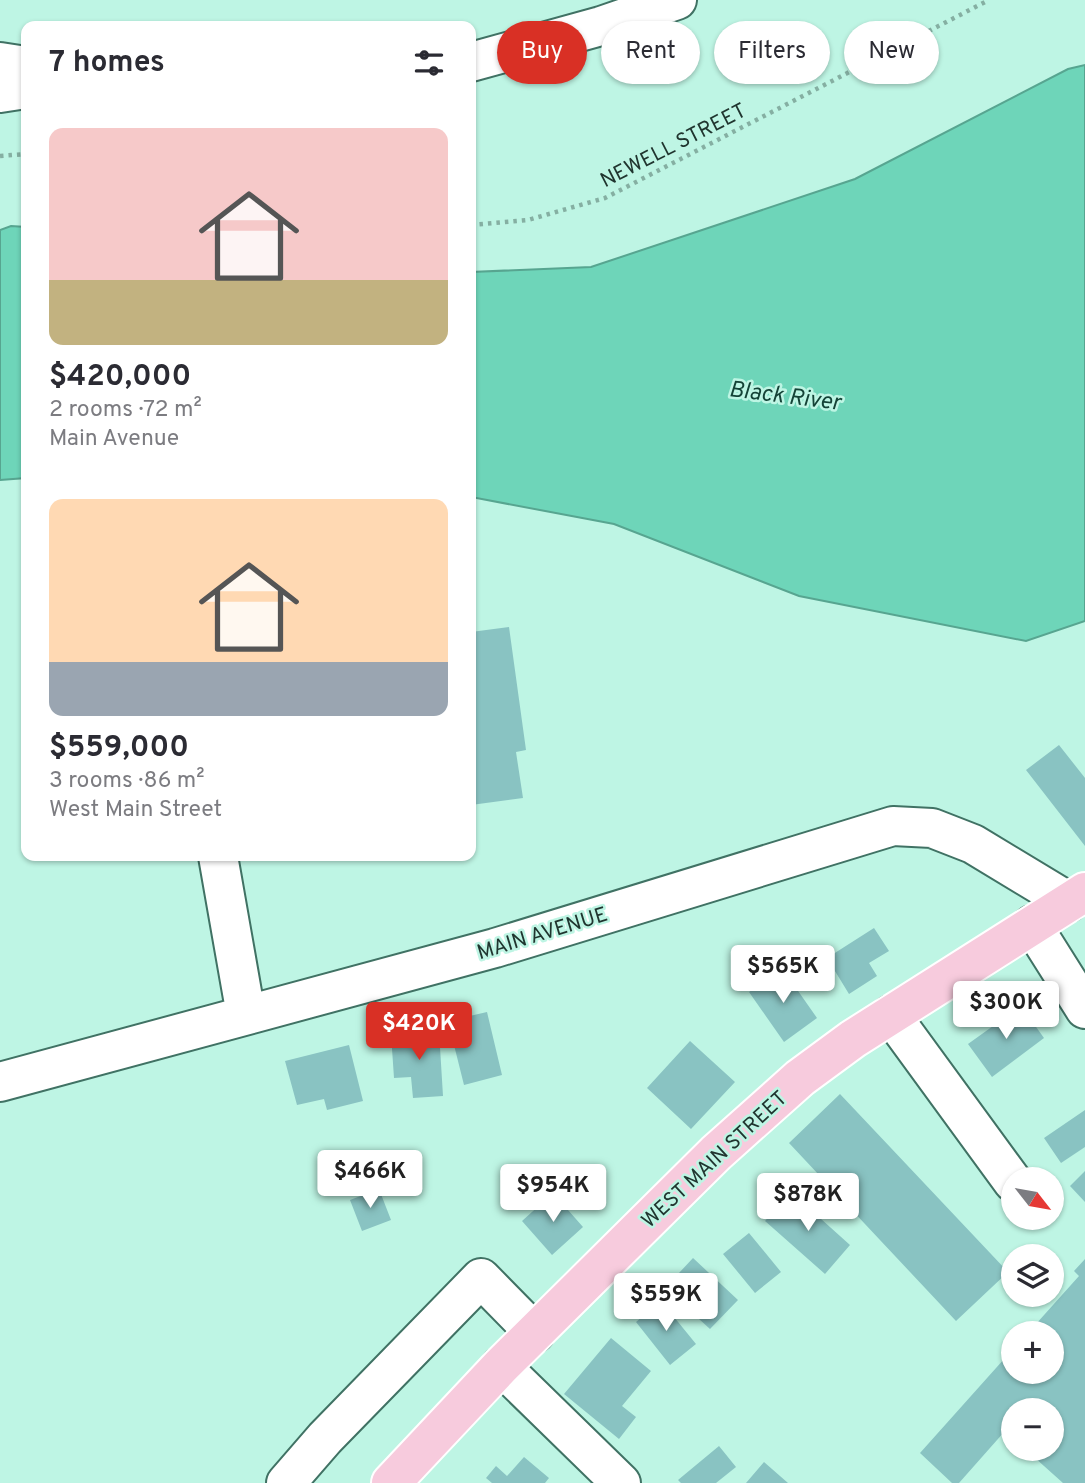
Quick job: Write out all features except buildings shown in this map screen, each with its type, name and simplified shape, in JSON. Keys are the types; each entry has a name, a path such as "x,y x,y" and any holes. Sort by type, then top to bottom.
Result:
{"main road":[{"name":"WEST MAIN STREET","path":"391,1483 501,1366 716,1153 800,1078 891,1015 1077,897"}],"street":[{"path":"476,61 601,26 677,0"},
{"path":"0,62 21,65"},
{"path":"0,93 21,90"},
{"name":"MAIN AVENUE","path":"0,1082 495,948 893,826 932,828 973,844 1077,897"},
{"path":"219,861 246,1015"},
{"path":"1032,925 1085,1009"},
{"path":"891,1015 1002,1167"},
{"path":"286,1483 325,1437 481,1278 535,1333"},
{"path":"501,1366 621,1483"}],"path":[{"name":"NEWELL STREET","path":"476,225 528,220 605,198 989,0"},
{"path":"0,156 21,155"}],"water":[{"name":"Black River","path":"1085,65 1085,621 1026,641 799,596 614,524 476,498 476,272 591,267 855,179 1068,69"},
{"path":"11,226 21,227 21,478 0,480 0,230"}]}
